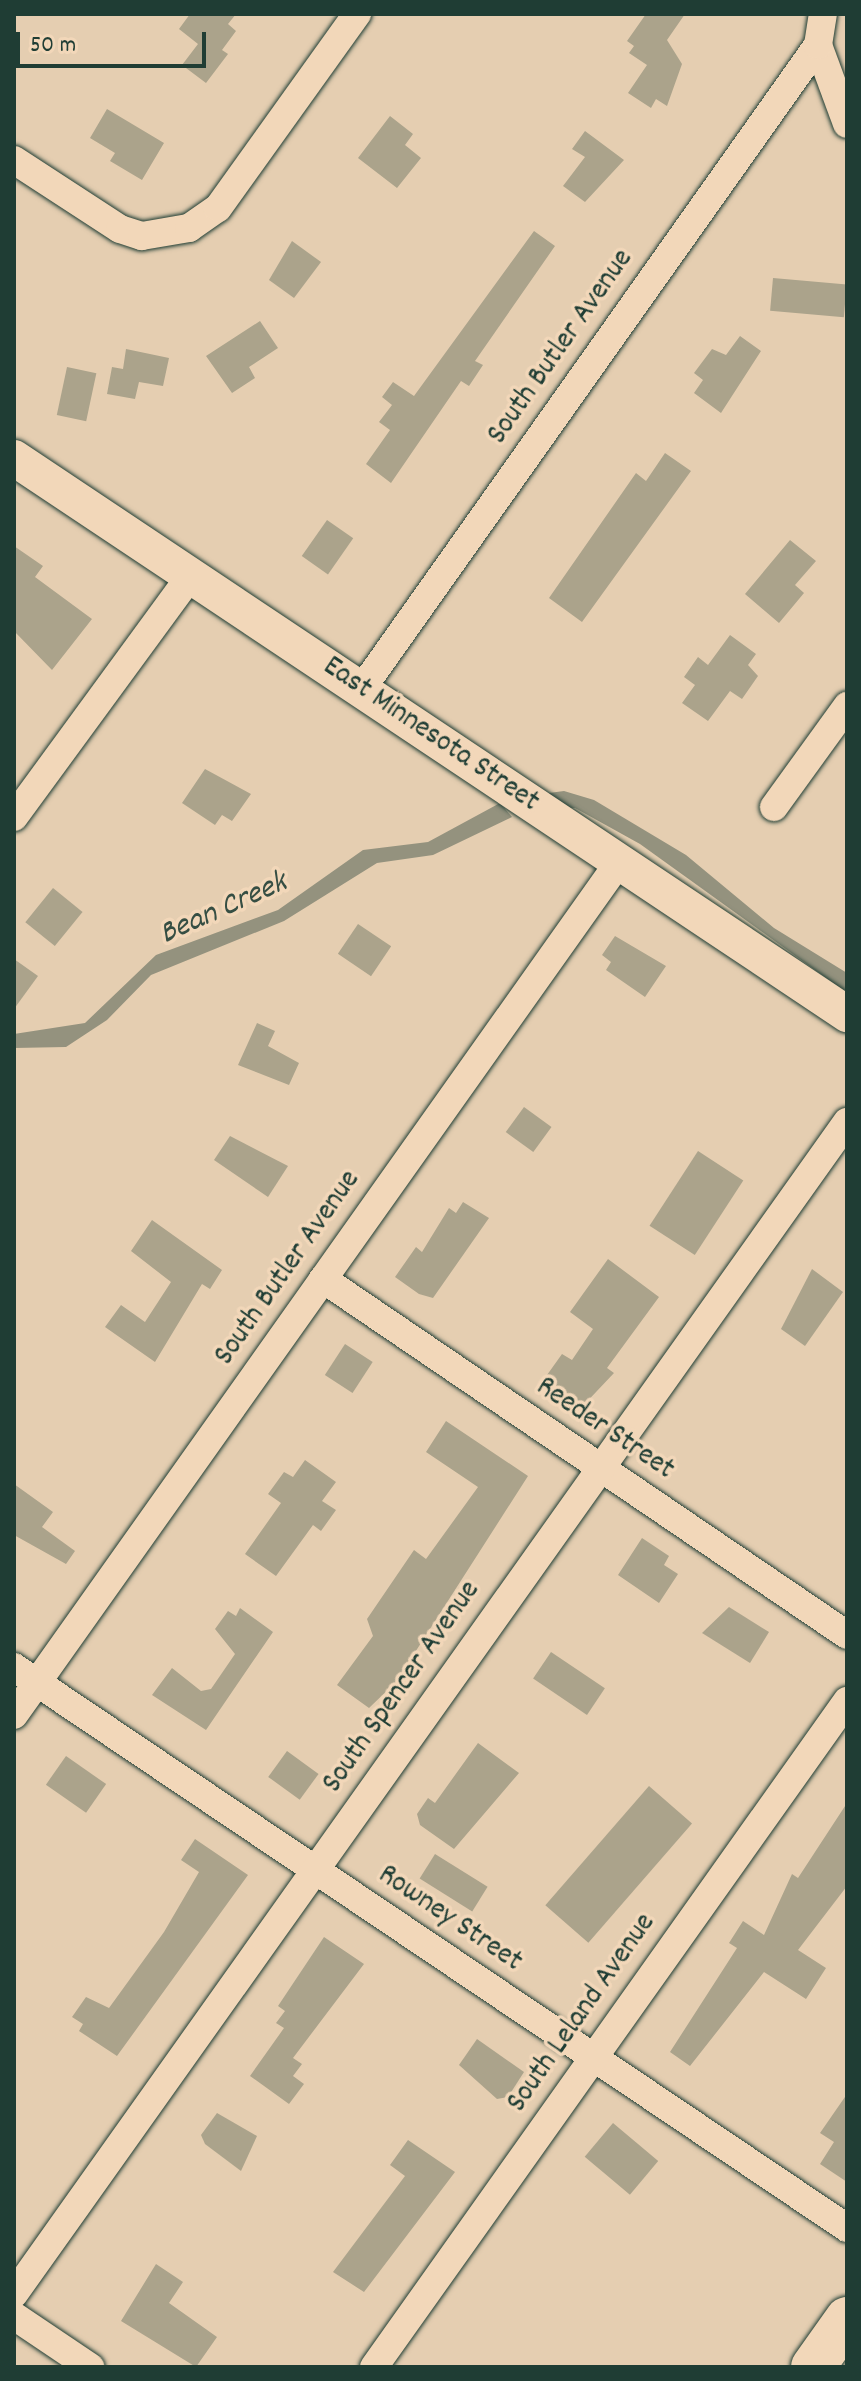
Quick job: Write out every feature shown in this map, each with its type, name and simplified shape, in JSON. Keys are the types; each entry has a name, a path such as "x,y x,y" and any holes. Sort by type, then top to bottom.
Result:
{"main road":[{"path":"813,2367 847,2319"}],"street":[{"path":"15,164 120,229 142,236 189,228 218,208 357,14"},
{"path":"823,14 818,45 847,124"},
{"name":"South Butler Avenue","path":"361,690 818,45"},
{"name":"East Minnesota Street","path":"14,458 847,1014"},
{"path":"14,817 191,575"},
{"path":"774,807 847,706"},
{"name":"South Butler Avenue","path":"14,1715 26,1674 323,1279 619,862"},
{"name":"South Spencer Avenue","path":"14,2294 847,1122"},
{"name":"Reeder Street","path":"323,1279 847,1635"},
{"name":"Rowney Street","path":"26,1674 847,2228"},
{"name":"South Leland Avenue","path":"374,2367 847,1701"},
{"path":"14,2316 90,2367"}],"shaded area":[{"path":"564,791 594,800 686,855 774,928 847,973 847,993 640,844 575,808 553,807 549,793"},
{"path":"500,803 512,817 433,855 377,863 284,921 151,975 107,1020 66,1047 14,1048 14,1034 85,1023 156,955 278,910 363,850 428,842"}],"building":[{"path":"190,14 236,14 228,24 236,31 222,50 228,54 206,83 182,65 198,44 179,29"},
{"path":"646,14 685,14 667,40 682,64 667,106 656,99 651,108 628,93 647,65 629,53 634,46 627,41"},
{"path":"107,109 164,143 142,180 110,161 115,153 90,138"},
{"path":"390,116 413,134 405,145 421,158 397,188 358,158"},
{"path":"585,131 624,160 585,202 563,186 585,157 572,149"},
{"path":"534,231 555,246 475,361 483,365 469,386 461,381 391,483 366,464 390,430 379,422 392,405 382,397 393,382 414,396"},
{"path":"292,241 321,262 294,298 269,280"},
{"path":"773,278 847,284 844,317 770,311"},
{"path":"260,321 278,348 249,367 255,378 232,393 206,356"},
{"path":"740,336 761,351 721,413 694,393 703,380 694,373 712,349 726,355"},
{"path":"126,349 169,358 163,386 139,382 135,399 107,394 112,367 123,369"},
{"path":"67,367 96,373 86,421 57,415"},
{"path":"665,453 691,471 582,622 549,598 636,473 646,481"},
{"path":"327,520 353,538 328,574 302,556"},
{"path":"790,540 816,561 795,585 804,593 779,623 745,594"},
{"path":"14,546 43,566 35,577 92,619 52,670 14,631"},
{"path":"730,635 756,654 748,665 758,676 742,699 730,691 708,721 682,703 695,685 684,677 698,657 708,665"},
{"path":"205,769 251,794 232,821 222,815 215,825 182,803"},
{"path":"53,888 83,912 55,946 25,922"},
{"path":"358,924 391,946 371,976 338,954"},
{"path":"615,936 666,966 645,997 606,970 611,962 602,955"},
{"path":"14,959 38,976 14,1009"},
{"path":"257,1023 275,1031 268,1046 299,1063 289,1085 238,1065"},
{"path":"524,1107 552,1127 533,1152 506,1132"},
{"path":"230,1136 288,1166 268,1197 214,1160"},
{"path":"698,1151 743,1180 695,1255 650,1226"},
{"path":"463,1202 489,1218 433,1298 419,1294 395,1277 416,1247 422,1252 449,1208 456,1213"},
{"path":"152,1220 222,1270 210,1289 202,1284 155,1362 105,1327 121,1305 145,1322 171,1282 131,1251"},
{"path":"608,1259 659,1297 607,1368 614,1373 579,1410 551,1390 557,1381 547,1375 562,1354 572,1360 593,1329 570,1312"},
{"path":"812,1269 843,1292 805,1346 781,1329"},
{"path":"345,1344 373,1362 353,1393 325,1375"},
{"path":"446,1421 528,1476 396,1682 369,1708 337,1685 373,1636 367,1619 414,1550 426,1559 478,1487 426,1452"},
{"path":"305,1460 336,1482 322,1501 336,1510 321,1531 313,1525 276,1576 245,1554 281,1503 268,1494 284,1472 293,1477"},
{"path":"14,1484 53,1512 42,1527 75,1551 66,1564 14,1535"},
{"path":"642,1538 669,1556 664,1565 678,1574 659,1603 618,1575"},
{"path":"729,1607 769,1632 750,1663 702,1633"},
{"path":"240,1608 273,1632 206,1730 152,1695 172,1668 201,1691 211,1689 235,1654 215,1629 228,1611 236,1616"},
{"path":"551,1652 605,1688 587,1715 533,1679"},
{"path":"478,1743 519,1773 454,1849 420,1825 417,1814 428,1798 435,1803"},
{"path":"287,1751 319,1774 300,1800 268,1777"},
{"path":"66,1756 106,1784 86,1813 46,1785"},
{"path":"649,1786 692,1823 588,1943 545,1905"},
{"path":"847,1803 847,1886 798,1950 826,1968 806,1999 764,1972 690,2066 670,2052 737,1948 729,1943 743,1921 764,1935 792,1874 798,1878"},
{"path":"195,1839 248,1875 117,2056 79,2031 83,2024 72,2017 86,1997 109,2008 164,1932 199,1872 181,1860"},
{"path":"435,1854 488,1887 472,1911 420,1879"},
{"path":"324,1937 364,1964 293,2058 302,2064 293,2076 304,2084 289,2104 250,2076 284,2028 276,2023 285,2011 278,2006"},
{"path":"477,2039 524,2072 508,2097 497,2099 459,2065"},
{"path":"847,2094 847,2182 820,2164 834,2142 820,2133"},
{"path":"217,2113 257,2136 241,2171 205,2144 201,2135"},
{"path":"613,2123 658,2161 630,2195 585,2157"},
{"path":"408,2140 455,2172 364,2292 333,2272 405,2176 390,2165"},
{"path":"156,2264 183,2282 169,2303 217,2337 196,2367 121,2321"}],"water label":[{"name":"Bean Creek","path":"224,910"}]}
